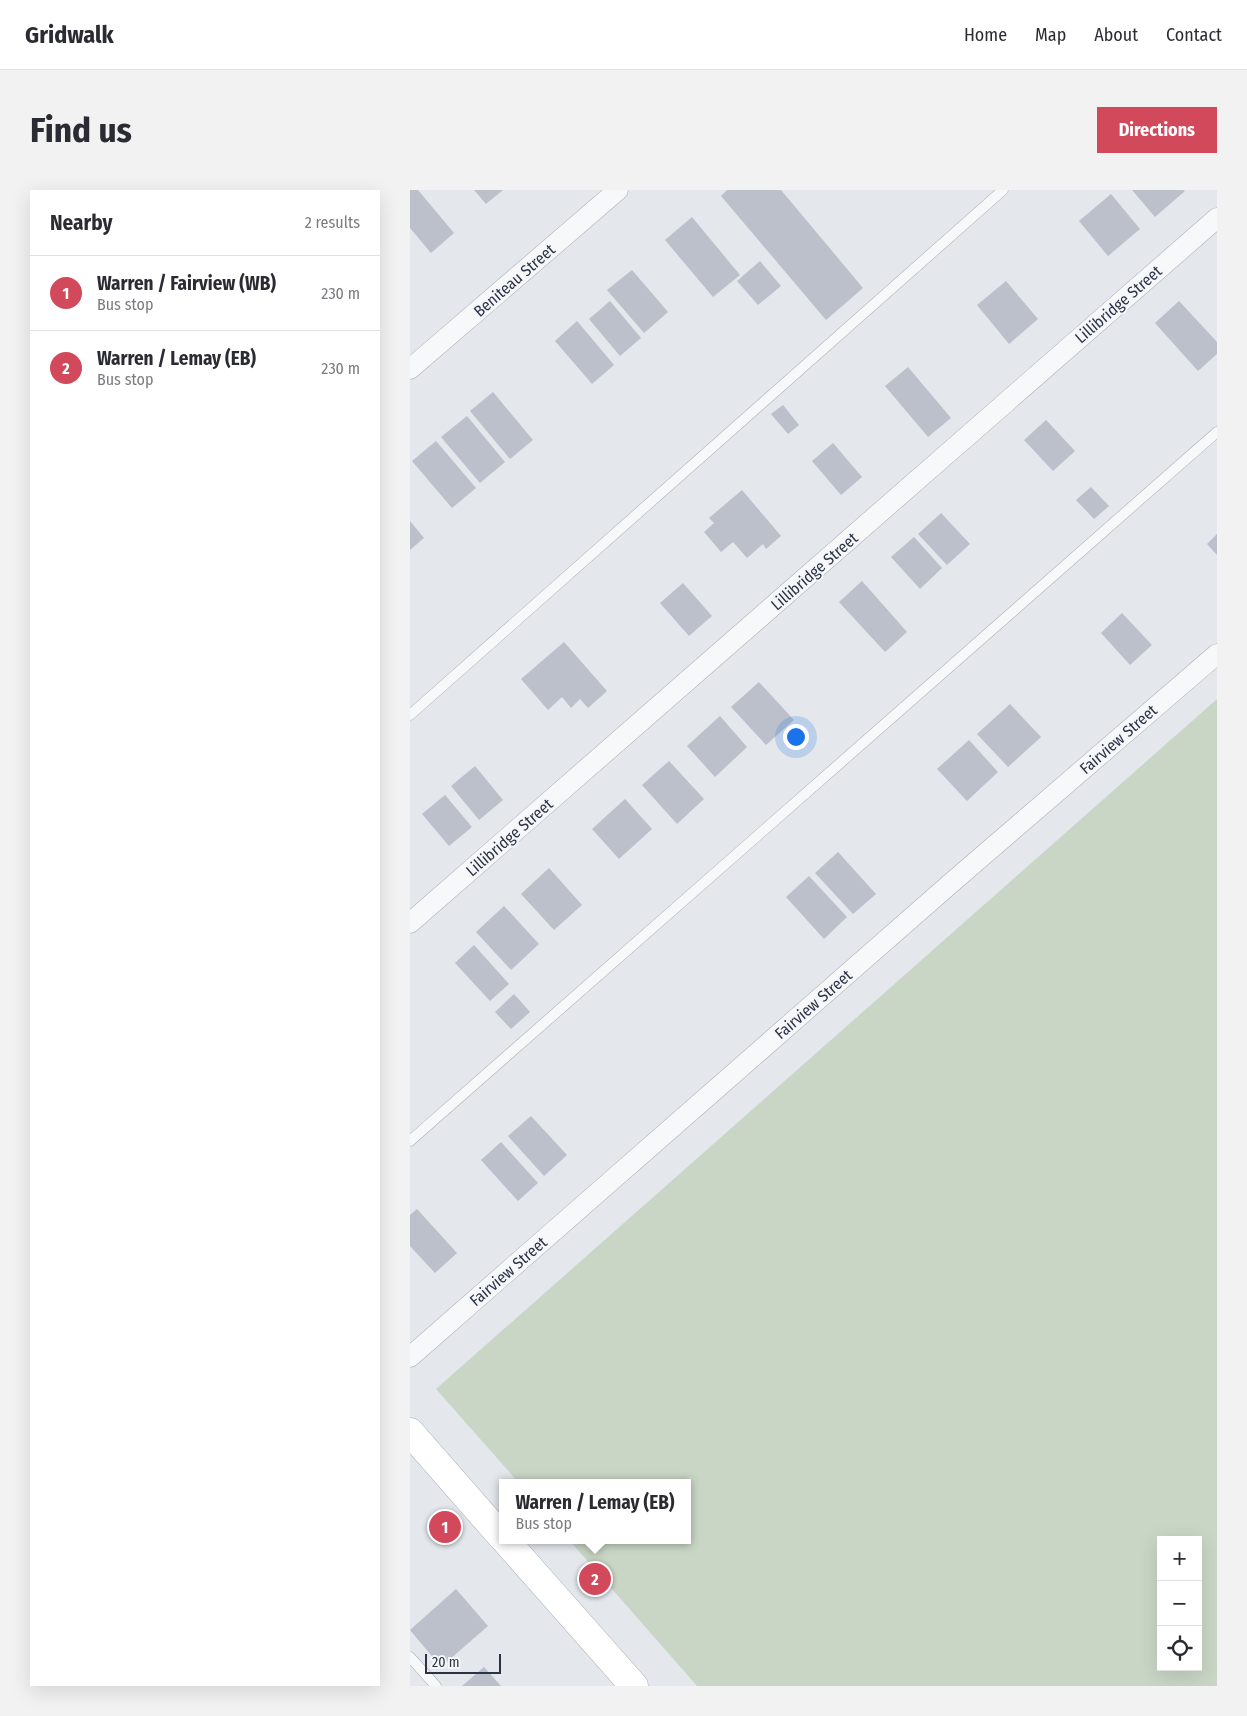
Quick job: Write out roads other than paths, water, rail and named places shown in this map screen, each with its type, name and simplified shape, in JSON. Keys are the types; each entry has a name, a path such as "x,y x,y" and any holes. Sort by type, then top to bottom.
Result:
{"main road":[{"path":"410,1432 499,1533"},
{"path":"508,1544 634,1686"}],"street":[{"name":"Beniteau Street","path":"410,369 618,190"},
{"name":"Lillibridge Street","path":"410,924 1217,218"},
{"name":"Fairview Street","path":"410,1357 950,884 1217,654"}],"lane":[{"path":"410,715 1003,190"},
{"path":"410,1141 1217,432"},
{"path":"410,1657 436,1686"}],"place":[{"name":"Warren / Fairview (WB)","path":"445,1527"},
{"name":"Warren / Lemay (EB)","path":"595,1579"}]}
